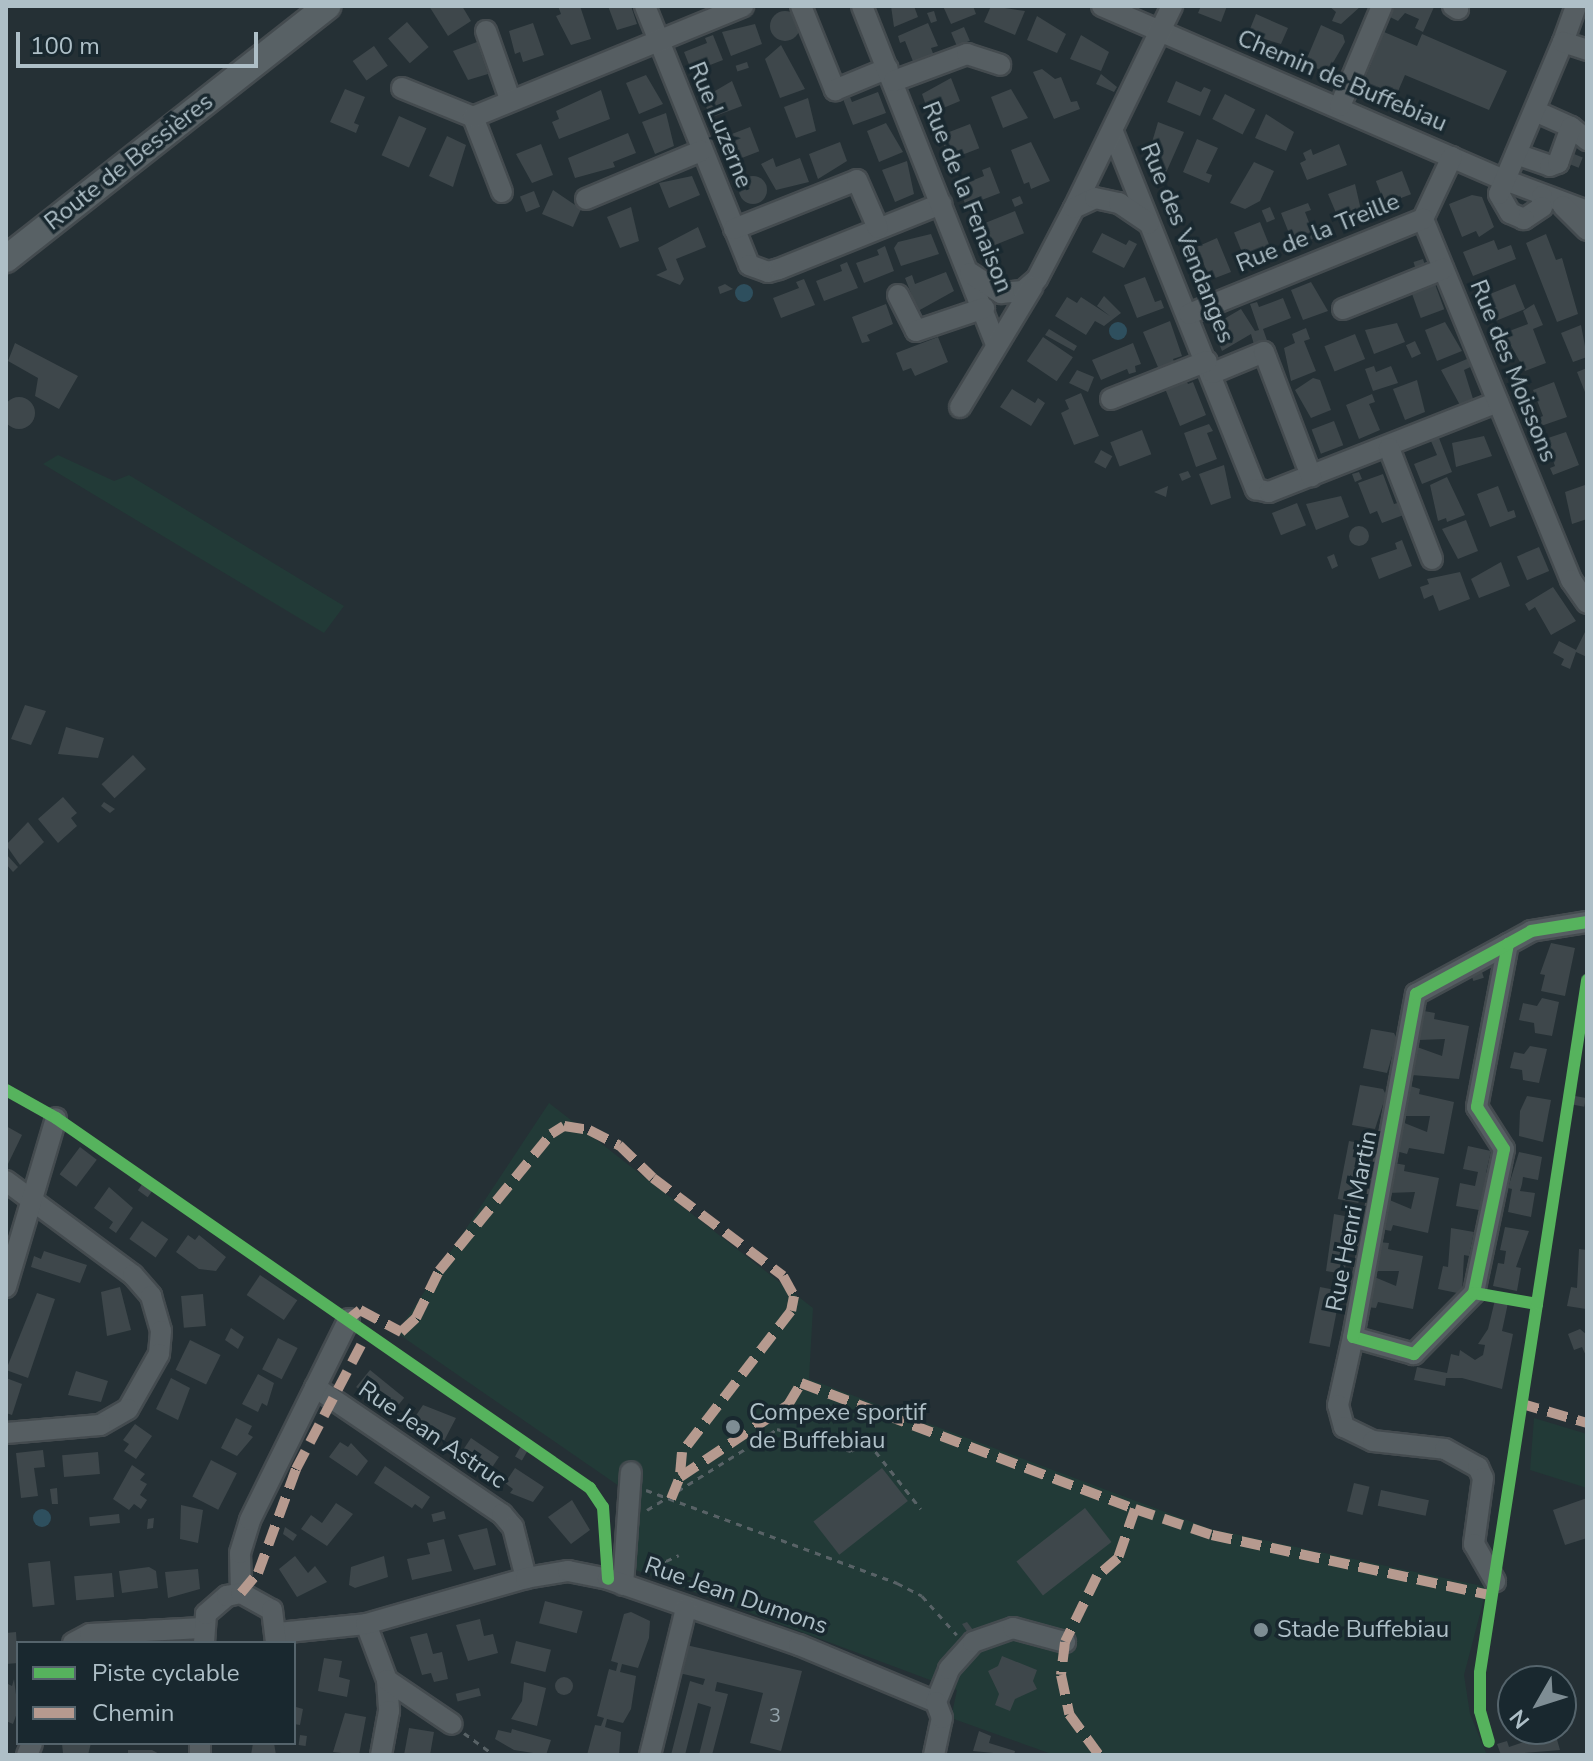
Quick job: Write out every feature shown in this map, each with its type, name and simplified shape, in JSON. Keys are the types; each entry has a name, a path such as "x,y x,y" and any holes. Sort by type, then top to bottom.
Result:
{"main road":[{"name":"Route de Bessières","path":"6,259 327,6"}],"street":[{"name":"Rue Luzerne","path":"645,6 749,265 768,272 941,204"},
{"path":"473,117 510,99 743,6"},
{"path":"801,6 835,90 967,54 1000,65"},
{"name":"Rue de la Fenaison","path":"862,6 984,308 996,345"},
{"name":"Chemin de Buffebiau","path":"1102,6 1340,106 1551,200 1587,211"},
{"path":"960,407 1037,279 1113,132 1172,6"},
{"path":"1340,106 1382,6"},
{"path":"1551,200 1524,219 1503,205 1499,194 1576,6"},
{"path":"486,31 510,99"},
{"path":"1563,42 1587,50"},
{"path":"402,88 473,117 502,192"},
{"path":"1516,154 1550,166 1558,163 1579,134 1535,111"},
{"name":"Rue des Vendanges","path":"1113,132 1189,314 1256,489 1269,492 1389,448 1498,402"},
{"path":"586,199 701,151"},
{"path":"1423,219 1452,157"},
{"name":"Rue Luzerne","path":"734,229 857,180 878,228"},
{"path":"1074,208 1108,198 1138,212 1152,226"},
{"name":"Chemin de Buffebiau","path":"1551,200 1587,230"},
{"name":"Rue des Moissons","path":"1423,219 1571,580 1587,603"},
{"name":"Rue de la Treille","path":"1189,314 1423,219"},
{"path":"1343,309 1443,269"},
{"path":"968,271 1001,293 1023,291 1037,279"},
{"path":"898,295 916,331 984,308"},
{"name":"Rue des Vendanges","path":"1210,367 1264,352 1311,476"},
{"path":"1111,399 1210,367"},
{"path":"1389,448 1432,559"},
{"name":"Rue Henri Martin","path":"1508,944 1477,1107 1504,1149 1474,1293 1414,1354 1353,1337 1416,994 1531,931 1587,922"},
{"path":"6,1287 35,1198 56,1118"},
{"path":"6,1181 35,1198 133,1275 151,1296 161,1331 159,1354 128,1409 100,1425 6,1433"},
{"path":"241,1593 240,1553 250,1520 349,1319"},
{"path":"1353,1337 1338,1405 1344,1427 1373,1441 1445,1449 1478,1467 1483,1478 1474,1544 1495,1581"},
{"name":"Rue Jean Astruc","path":"315,1387 502,1514 513,1527 526,1578"},
{"path":"630,1587 631,1479"},
{"name":"Rue Jean Dumons","path":"277,1638 366,1624 526,1578 568,1571 630,1587 799,1645 936,1702"},
{"path":"77,1641 90,1634 203,1635 215,1603 241,1593 272,1610 277,1638"},
{"path":"650,1755 686,1608"},
{"path":"366,1624 387,1680 389,1711 381,1755"},
{"path":"934,1755 942,1718 936,1702 949,1669 973,1642 1013,1628 1065,1642"},
{"path":"387,1680 452,1724"}],"path":[{"path":"641,1514 671,1499 777,1429 851,1451 868,1442 921,1509"},
{"path":"631,1479 671,1499 897,1583 941,1615 964,1652"},
{"path":"630,1587 647,1560 679,1555"},
{"path":"452,1724 494,1755"}],"green space":[{"path":"58,455 114,481 129,475 344,606 324,633 43,464"},
{"name":"Compexe sportif de Buffebiau","path":"549,1103 813,1308 809,1379 1211,1529 1487,1587 1464,1675 1470,1714 1487,1755 1054,1755 951,1718 957,1690 630,1568 619,1486 397,1333"},
{"path":"1534,1418 1587,1434 1587,1488 1530,1470"}],"water":[{"path":"744,284 753,293 744,302 735,293"},
{"path":"1118,322 1127,331 1118,340 1109,331"},
{"path":"42,1509 51,1518 42,1527 33,1518"}],"building":[{"path":"429,6 462,6 471,21 448,36"},
{"path":"558,6 580,6 591,39 571,45 556,16 561,14"},
{"path":"608,6 631,6 637,24 617,30"},
{"path":"891,6 914,6 918,17 894,27"},
{"path":"943,6 973,6 976,14 951,24"},
{"path":"991,6 1025,11 1015,35 984,22"},
{"path":"1201,6 1227,6 1221,22 1198,13"},
{"path":"1329,6 1361,6 1341,24 1332,21 1336,12"},
{"path":"1395,6 1434,7 1423,32 1415,28 1419,19 1405,13 1398,21 1390,17"},
{"path":"785,11 796,15 800,26 796,37 785,41 774,37 770,26 774,15"},
{"path":"934,11 937,21 931,23 927,13"},
{"path":"1256,14 1288,28 1281,44 1248,34"},
{"path":"1037,16 1066,34 1057,53 1027,40"},
{"path":"407,22 429,47 410,63 388,38"},
{"path":"533,23 544,55 523,62 520,52 515,54 509,31"},
{"path":"928,23 938,46 931,48 934,56 914,64 905,41 900,43 898,36"},
{"path":"755,24 762,44 731,56 722,32"},
{"path":"1321,25 1343,35 1345,42 1327,73 1305,63"},
{"path":"964,27 970,41 957,46 951,32"},
{"path":"1384,32 1417,46 1422,34 1507,71 1489,110 1405,75 1390,110 1358,96"},
{"path":"713,35 723,60 692,72 684,52 707,43 705,38"},
{"path":"1081,35 1109,52 1101,71 1070,59"},
{"path":"477,42 488,74 468,80 453,51"},
{"path":"781,45 805,89 780,98 765,59"},
{"path":"374,46 388,66 366,81 353,61"},
{"path":"747,62 749,68 737,71 736,66"},
{"path":"1042,69 1055,79 1061,77 1071,102 1077,101 1080,109 1054,119 1033,72"},
{"path":"1101,74 1117,87 1114,92 1096,84"},
{"path":"646,75 663,104 639,114 626,83"},
{"path":"951,78 960,101 929,114 922,94"},
{"path":"732,81 742,106 710,118 703,98"},
{"path":"1176,81 1201,92 1204,87 1211,90 1200,116 1167,102"},
{"path":"345,89 365,97 354,123 359,125 356,133 330,122"},
{"path":"1011,89 1028,118 1003,128 991,97"},
{"path":"601,90 610,119 559,139 552,122 559,119 556,111"},
{"path":"878,92 886,113 853,125 843,99 850,97 852,102"},
{"path":"1225,94 1255,109 1243,134 1212,119"},
{"path":"808,98 816,131 796,138 784,107"},
{"path":"666,113 674,146 655,154 642,122"},
{"path":"1266,114 1294,132 1286,151 1255,138"},
{"path":"399,116 426,128 409,167 382,155"},
{"path":"1158,122 1184,132 1165,175 1145,166"},
{"path":"886,123 903,152 879,162 867,131"},
{"path":"970,124 979,148 949,160 940,135"},
{"path":"750,127 759,151 728,163 718,139"},
{"path":"628,133 636,153 613,162 615,167 575,178 568,158"},
{"path":"447,136 466,145 453,187 429,176"},
{"path":"1197,139 1218,148 1206,173 1212,175 1209,183 1183,172"},
{"path":"840,142 847,161 818,179 809,154"},
{"path":"1031,142 1050,181 1031,189 1029,182 1024,184 1011,150"},
{"path":"541,144 553,175 532,183 516,154"},
{"path":"1339,144 1347,165 1307,180 1300,163 1306,160 1303,153 1311,149 1313,155"},
{"path":"1554,146 1583,158 1579,168 1550,156"},
{"path":"773,158 776,167 800,158 809,182 776,190 761,164"},
{"path":"907,161 914,194 895,202 882,170"},
{"path":"1254,162 1274,171 1260,201 1245,209 1230,203"},
{"path":"990,167 1000,193 966,206 958,186 984,176 982,170"},
{"path":"1402,171 1411,194 1385,204 1376,181"},
{"path":"692,176 700,195 669,208 659,183"},
{"path":"753,176 763,180 767,190 763,200 753,204 743,200 739,190 743,180"},
{"path":"1355,184 1363,219 1342,227 1328,194"},
{"path":"553,190 581,209 573,227 542,214"},
{"path":"534,191 540,207 526,212 520,196"},
{"path":"1472,195 1482,197 1494,227 1479,237 1476,231 1462,237 1449,204"},
{"path":"1020,196 1023,203 1015,207 1012,200"},
{"path":"1308,203 1311,210 1305,212 1315,238 1294,246 1281,213"},
{"path":"631,207 639,241 620,248 607,217"},
{"path":"1270,207 1275,219 1267,222 1262,211"},
{"path":"1015,211 1024,233 984,249 975,227"},
{"path":"1260,222 1273,254 1247,265 1234,232"},
{"path":"698,227 706,247 676,259 684,279 680,285 656,275 667,270 658,248"},
{"path":"1102,233 1126,245 1129,240 1137,244 1124,268 1092,252"},
{"path":"931,234 939,254 901,266 894,248 898,242"},
{"path":"1546,234 1556,260 1562,258 1578,314 1557,322 1526,243"},
{"path":"1217,238 1231,272 1210,280 1200,254 1195,256 1192,249"},
{"path":"1494,240 1498,250 1511,245 1516,259 1473,276 1463,252"},
{"path":"885,246 894,271 864,283 856,263 879,255 877,250"},
{"path":"1423,259 1426,268 1416,271 1413,262"},
{"path":"847,262 858,288 824,301 816,281 842,271 840,265"},
{"path":"946,272 954,291 918,311 905,278 912,275 915,284"},
{"path":"1145,277 1155,302 1161,300 1164,308 1137,318 1124,285"},
{"path":"804,279 815,305 781,318 773,298 799,288 796,282"},
{"path":"1311,282 1328,311 1303,320 1291,290"},
{"path":"725,284 733,289 720,294 718,287"},
{"path":"1435,284 1444,309 1421,318 1412,293"},
{"path":"1515,284 1525,309 1493,322 1483,297"},
{"path":"1104,296 1121,313 1104,326 1095,321 1086,335 1055,316 1067,297 1077,303 1081,297 1110,316 1097,306"},
{"path":"1283,298 1291,318 1263,329 1268,343 1255,348 1251,334 1222,351 1212,326 1241,309 1255,331 1259,330 1250,304 1257,302 1259,307"},
{"path":"886,304 893,324 867,335 870,341 862,343 852,317"},
{"path":"1534,304 1543,325 1533,329 1546,363 1525,371 1504,333 1528,324 1523,311"},
{"path":"1170,321 1182,356 1173,359 1176,366 1160,372 1143,332"},
{"path":"1445,322 1462,351 1437,361 1425,330"},
{"path":"1397,323 1405,342 1374,354 1365,330"},
{"path":"1581,325 1587,357 1573,362 1561,333"},
{"path":"1306,328 1310,339 1304,341 1316,371 1291,381 1284,348 1295,343 1292,334"},
{"path":"1049,329 1077,346 1074,351 1045,335"},
{"path":"1355,334 1365,359 1335,371 1324,346"},
{"path":"938,337 948,362 915,376 911,368 903,371 896,353"},
{"path":"1043,337 1073,357 1057,381 1027,361"},
{"path":"1415,341 1421,354 1412,358 1406,345"},
{"path":"15,343 78,376 59,409 35,396 38,378 8,361"},
{"path":"1133,343 1141,364 1135,366 1136,372 1129,374 1127,369 1101,380 1092,360"},
{"path":"1474,356 1477,364 1464,370 1474,402 1461,407 1441,370"},
{"path":"1374,366 1376,372 1391,366 1398,383 1373,391 1365,369"},
{"path":"1587,368 1587,397 1577,372"},
{"path":"1077,370 1094,377 1088,392 1069,383"},
{"path":"1185,378 1188,384 1193,382 1206,415 1180,426 1164,386"},
{"path":"1313,378 1320,380 1331,410 1311,418 1295,390"},
{"path":"1417,380 1425,412 1405,420 1393,389"},
{"path":"1554,382 1567,417 1541,426 1538,418 1543,416 1533,390"},
{"path":"1012,389 1035,403 1038,398 1045,403 1031,426 1000,407"},
{"path":"1081,393 1099,436 1074,445 1061,413 1069,409 1065,400"},
{"path":"1372,394 1375,402 1369,404 1380,430 1359,439 1346,405"},
{"path":"19,397 30,402 35,413 30,424 19,429 8,424 3,413 8,402"},
{"path":"1334,421 1343,445 1321,454 1312,430"},
{"path":"1209,424 1213,431 1207,433 1217,459 1196,467 1184,433"},
{"path":"1142,430 1151,454 1120,466 1110,442"},
{"path":"1566,432 1579,465 1553,475 1550,468 1555,466 1545,439"},
{"path":"1484,436 1492,456 1456,467 1452,443"},
{"path":"1439,438 1452,472 1422,484 1414,464 1437,455 1431,441"},
{"path":"1101,450 1112,456 1106,469 1094,462"},
{"path":"1224,465 1231,498 1211,505 1199,474"},
{"path":"1188,471 1191,477 1182,481 1179,474"},
{"path":"1359,472 1362,479 1355,482 1352,474"},
{"path":"1383,474 1394,504 1404,501 1409,513 1382,523 1377,511 1370,514 1358,483"},
{"path":"1447,477 1465,515 1447,522 1446,518 1438,521 1430,485"},
{"path":"1585,485 1587,519 1572,524 1565,492"},
{"path":"1168,486 1166,497 1154,492"},
{"path":"1498,486 1508,512 1514,510 1516,517 1490,527 1477,494"},
{"path":"1341,496 1349,517 1316,530 1306,504"},
{"path":"1297,503 1306,525 1281,535 1272,513"},
{"path":"1466,520 1478,551 1458,559 1442,529"},
{"path":"1359,526 1366,529 1369,536 1366,543 1359,546 1352,543 1349,536 1352,529"},
{"path":"1402,540 1412,566 1379,579 1371,558 1397,549 1395,543"},
{"path":"1539,547 1549,571 1527,580 1517,556"},
{"path":"1334,554 1338,566 1332,569 1327,557"},
{"path":"1501,562 1510,586 1479,598 1471,579"},
{"path":"1460,572 1470,599 1439,611 1433,595 1424,599 1420,587 1429,584 1427,579"},
{"path":"1553,587 1576,621 1551,635 1535,607 1529,611 1525,604"},
{"path":"1587,628 1587,657 1576,652 1570,669 1561,665 1564,659 1553,653 1559,641 1576,650"},
{"path":"25,705 46,711 31,745 11,739"},
{"path":"66,727 104,738 98,758 58,754"},
{"path":"133,755 146,769 115,798 102,784"},
{"path":"63,797 77,813 71,818 77,826 58,843 38,819"},
{"path":"104,802 115,809 110,813 101,806"},
{"path":"28,822 44,842 20,865 6,845"},
{"path":"6,854 18,867 13,872 6,864"},
{"path":"1551,943 1575,948 1565,996 1541,991 1545,975 1540,974"},
{"path":"1482,972 1484,978 1473,981 1472,975"},
{"path":"1542,998 1559,1002 1552,1036 1535,1033 1534,1023 1519,1020 1523,1003 1537,1006"},
{"path":"1424,1011 1435,1013 1434,1019 1469,1026 1459,1079 1412,1075 1417,1047 1442,1056 1445,1039 1419,1040"},
{"path":"1371,1029 1394,1033 1397,1039 1387,1073 1363,1068"},
{"path":"1530,1046 1547,1049 1539,1083 1523,1080 1522,1070 1510,1068 1514,1052 1524,1054"},
{"path":"1360,1085 1383,1089 1386,1095 1375,1129 1352,1125"},
{"path":"1410,1086 1420,1089 1419,1094 1454,1102 1444,1154 1409,1148 1407,1154 1396,1151 1402,1122 1427,1132 1430,1116 1404,1116"},
{"path":"1527,1096 1551,1100 1543,1142 1519,1136 1520,1111"},
{"path":"1575,1096 1586,1098 1584,1107 1573,1105"},
{"path":"6,1126 22,1135 6,1168"},
{"path":"1349,1141 1370,1145 1358,1203 1338,1199"},
{"path":"1468,1146 1491,1151 1486,1173 1491,1174 1479,1210 1456,1206 1460,1183 1475,1186 1478,1172 1463,1169"},
{"path":"80,1147 97,1160 76,1187 60,1174"},
{"path":"1519,1152 1542,1157 1538,1180 1523,1177 1520,1191 1535,1193 1531,1217 1508,1212 1512,1189 1508,1188"},
{"path":"1394,1163 1405,1165 1404,1171 1439,1178 1428,1233 1393,1225 1391,1231 1381,1229 1387,1199 1411,1209 1415,1192 1388,1193"},
{"path":"143,1183 153,1190 148,1197 138,1190"},
{"path":"109,1187 133,1208 116,1233 109,1228 113,1222 94,1208"},
{"path":"1334,1214 1355,1218 1344,1274 1326,1271"},
{"path":"142,1221 168,1239 156,1257 129,1239"},
{"path":"1505,1227 1529,1231 1516,1267 1521,1268 1517,1291 1493,1286 1498,1263 1504,1264 1506,1251 1500,1250"},
{"path":"1451,1228 1474,1232 1469,1256 1464,1255 1462,1294 1438,1289 1443,1266 1448,1267"},
{"path":"188,1235 195,1240 199,1235 226,1257 216,1271 199,1269 176,1252"},
{"path":"1378,1242 1389,1243 1388,1249 1423,1256 1413,1309 1378,1302 1376,1308 1366,1307 1372,1276 1396,1286 1399,1271 1373,1271"},
{"path":"1579,1249 1587,1250 1586,1309 1567,1306 1571,1287 1577,1288"},
{"path":"44,1251 87,1265 80,1283 31,1267 34,1256 41,1259"},
{"path":"260,1275 297,1300 284,1320 247,1295"},
{"path":"120,1287 131,1330 107,1336 101,1292"},
{"path":"1320,1287 1341,1291 1330,1347 1309,1343"},
{"path":"37,1293 55,1299 28,1378 6,1370"},
{"path":"203,1294 206,1326 184,1328 181,1296"},
{"path":"1495,1300 1508,1303 1502,1331 1513,1334 1502,1389 1462,1378 1446,1378 1445,1386 1414,1380 1417,1367 1447,1373 1451,1354 1459,1356 1460,1350 1475,1360 1483,1355 1485,1345 1478,1344 1488,1329"},
{"path":"231,1328 244,1337 238,1349 225,1340"},
{"path":"1580,1329 1587,1335 1587,1358 1582,1347 1574,1350 1568,1334"},
{"path":"278,1338 298,1348 282,1379 262,1369"},
{"path":"190,1340 221,1355 206,1385 176,1370"},
{"path":"370,1370 404,1398 390,1415 356,1387"},
{"path":"76,1371 108,1381 101,1402 68,1395"},
{"path":"258,1374 274,1383 267,1406 262,1403 258,1412 242,1404"},
{"path":"6,1378 22,1384 12,1415 6,1413"},
{"path":"171,1378 190,1388 178,1420 156,1409"},
{"path":"423,1405 456,1418 444,1441 418,1430 421,1426 413,1420"},
{"path":"236,1418 252,1426 248,1434 253,1437 237,1456 221,1448"},
{"path":"135,1424 152,1436 136,1459 124,1451 129,1444 123,1440"},
{"path":"471,1438 499,1457 489,1472 473,1467 461,1453"},
{"path":"340,1442 348,1447 351,1443 368,1461 357,1476 329,1457"},
{"path":"521,1446 528,1450 522,1460 515,1456"},
{"path":"43,1450 45,1467 34,1468 38,1496 21,1498 16,1453"},
{"path":"98,1452 100,1474 64,1477 62,1455"},
{"path":"211,1460 237,1473 218,1510 192,1497"},
{"path":"132,1465 145,1474 140,1480 147,1484 140,1495 147,1500 141,1509 134,1504 129,1510 113,1499"},
{"path":"385,1466 430,1497 422,1509 415,1504 412,1508 374,1483"},
{"path":"515,1468 544,1487 533,1502 510,1493 513,1489 505,1483"},
{"path":"882,1468 908,1501 839,1555 813,1522"},
{"path":"1354,1483 1370,1487 1363,1515 1347,1511"},
{"path":"57,1488 58,1504 52,1504 50,1489"},
{"path":"1381,1490 1429,1500 1426,1516 1378,1506"},
{"path":"1587,1498 1587,1538 1565,1545 1553,1510"},
{"path":"572,1500 590,1530 571,1544 548,1517"},
{"path":"336,1503 353,1514 327,1546 301,1529 311,1515 322,1523"},
{"path":"181,1505 203,1510 198,1543 180,1539"},
{"path":"1085,1508 1111,1542 1043,1595 1016,1562"},
{"path":"444,1511 446,1519 433,1522 431,1514"},
{"path":"119,1514 120,1523 90,1526 89,1517"},
{"path":"154,1518 153,1528 147,1529 148,1519"},
{"path":"285,1527 297,1535 293,1541 283,1534"},
{"path":"487,1528 496,1565 474,1570 458,1535"},
{"path":"444,1539 452,1571 412,1580 407,1559 430,1554 427,1543"},
{"path":"295,1556 308,1573 315,1566 327,1582 297,1597 279,1569"},
{"path":"384,1556 388,1577 355,1588 349,1585 351,1567"},
{"path":"50,1561 55,1605 33,1607 28,1563"},
{"path":"149,1567 156,1571 158,1588 122,1593 119,1571"},
{"path":"198,1569 200,1589 168,1598 165,1572"},
{"path":"112,1573 114,1597 76,1600 74,1576"},
{"path":"545,1601 583,1611 577,1633 539,1623"},
{"path":"631,1612 650,1621 649,1638 638,1668 622,1664 620,1672 636,1676 631,1709 623,1723 607,1719 605,1727 621,1732 619,1755 587,1755 595,1725 601,1726 604,1718 597,1716 609,1669 616,1671 618,1663 611,1661 624,1614"},
{"path":"480,1619 484,1636 493,1634 498,1653 468,1661 456,1625"},
{"path":"967,1622 973,1630 968,1633 962,1624"},
{"path":"16,1632 16,1663 6,1664 6,1633"},
{"path":"427,1633 433,1654 442,1652 448,1679 434,1682 431,1673 422,1675 410,1637"},
{"path":"516,1641 551,1650 545,1672 510,1663"},
{"path":"686,1645 802,1671 781,1751 750,1743 763,1693 717,1682 715,1691 728,1694 712,1755 699,1755 711,1707 698,1703 685,1755 671,1755 690,1681 703,1685 705,1679 679,1673"},
{"path":"1002,1656 1037,1670 1033,1681 1037,1689 1015,1699 1010,1711 995,1705 999,1694 988,1671 998,1666"},
{"path":"324,1658 342,1661 339,1677 350,1680 347,1697 318,1691"},
{"path":"564,1677 573,1686 564,1695 555,1686"},
{"path":"14,1679 16,1716 13,1724 6,1721 6,1683 12,1686"},
{"path":"524,1682 546,1688 537,1726 511,1719 522,1701"},
{"path":"479,1688 481,1696 458,1702 456,1694"},
{"path":"296,1707 303,1709 300,1725 296,1724"},
{"path":"345,1713 366,1717 359,1755 333,1752"},
{"path":"409,1728 434,1732 430,1755 404,1755"},
{"path":"512,1729 551,1740 546,1755 514,1750 495,1739 498,1730 511,1733"},
{"path":"979,1731 991,1736 989,1743 1015,1751 1014,1755 973,1751"},
{"path":"300,1735 307,1736 306,1746 299,1745"},
{"path":"62,1745 90,1745 88,1755 63,1753"},
{"path":"253,1745 274,1745 276,1755 251,1755"},
{"path":"1497,1745 1559,1745 1560,1750 1501,1755"},
{"path":"128,1750 152,1750 161,1755 128,1755"}],"marked path":[{"path":"349,1319 360,1310 401,1332 416,1318 439,1271 551,1134 564,1126 589,1130 619,1145 653,1178 783,1276 794,1296 791,1311 682,1452 680,1477"},
{"path":"241,1593 258,1573 296,1469 368,1332"},
{"path":"671,1499 680,1477 788,1405 801,1383 1135,1509 1118,1558 1097,1576 1065,1642 1061,1675 1069,1714 1099,1755"},
{"path":"1519,1403 1587,1423"},
{"path":"1135,1509 1212,1535 1493,1596"}],"cycle path":[{"path":"1508,944 1477,1107 1504,1149 1474,1293 1414,1354 1353,1337 1416,994 1531,931 1587,922"},
{"path":"1537,1304 1587,980"},
{"path":"6,1090 56,1118 590,1488 603,1507 608,1579"},
{"path":"1474,1293 1537,1304 1480,1673 1480,1711 1489,1742"}],"place":[{"name":"Compexe sportif de Buffebiau","path":"733,1427"},
{"name":"Stade Buffebiau","path":"1261,1630"}]}
